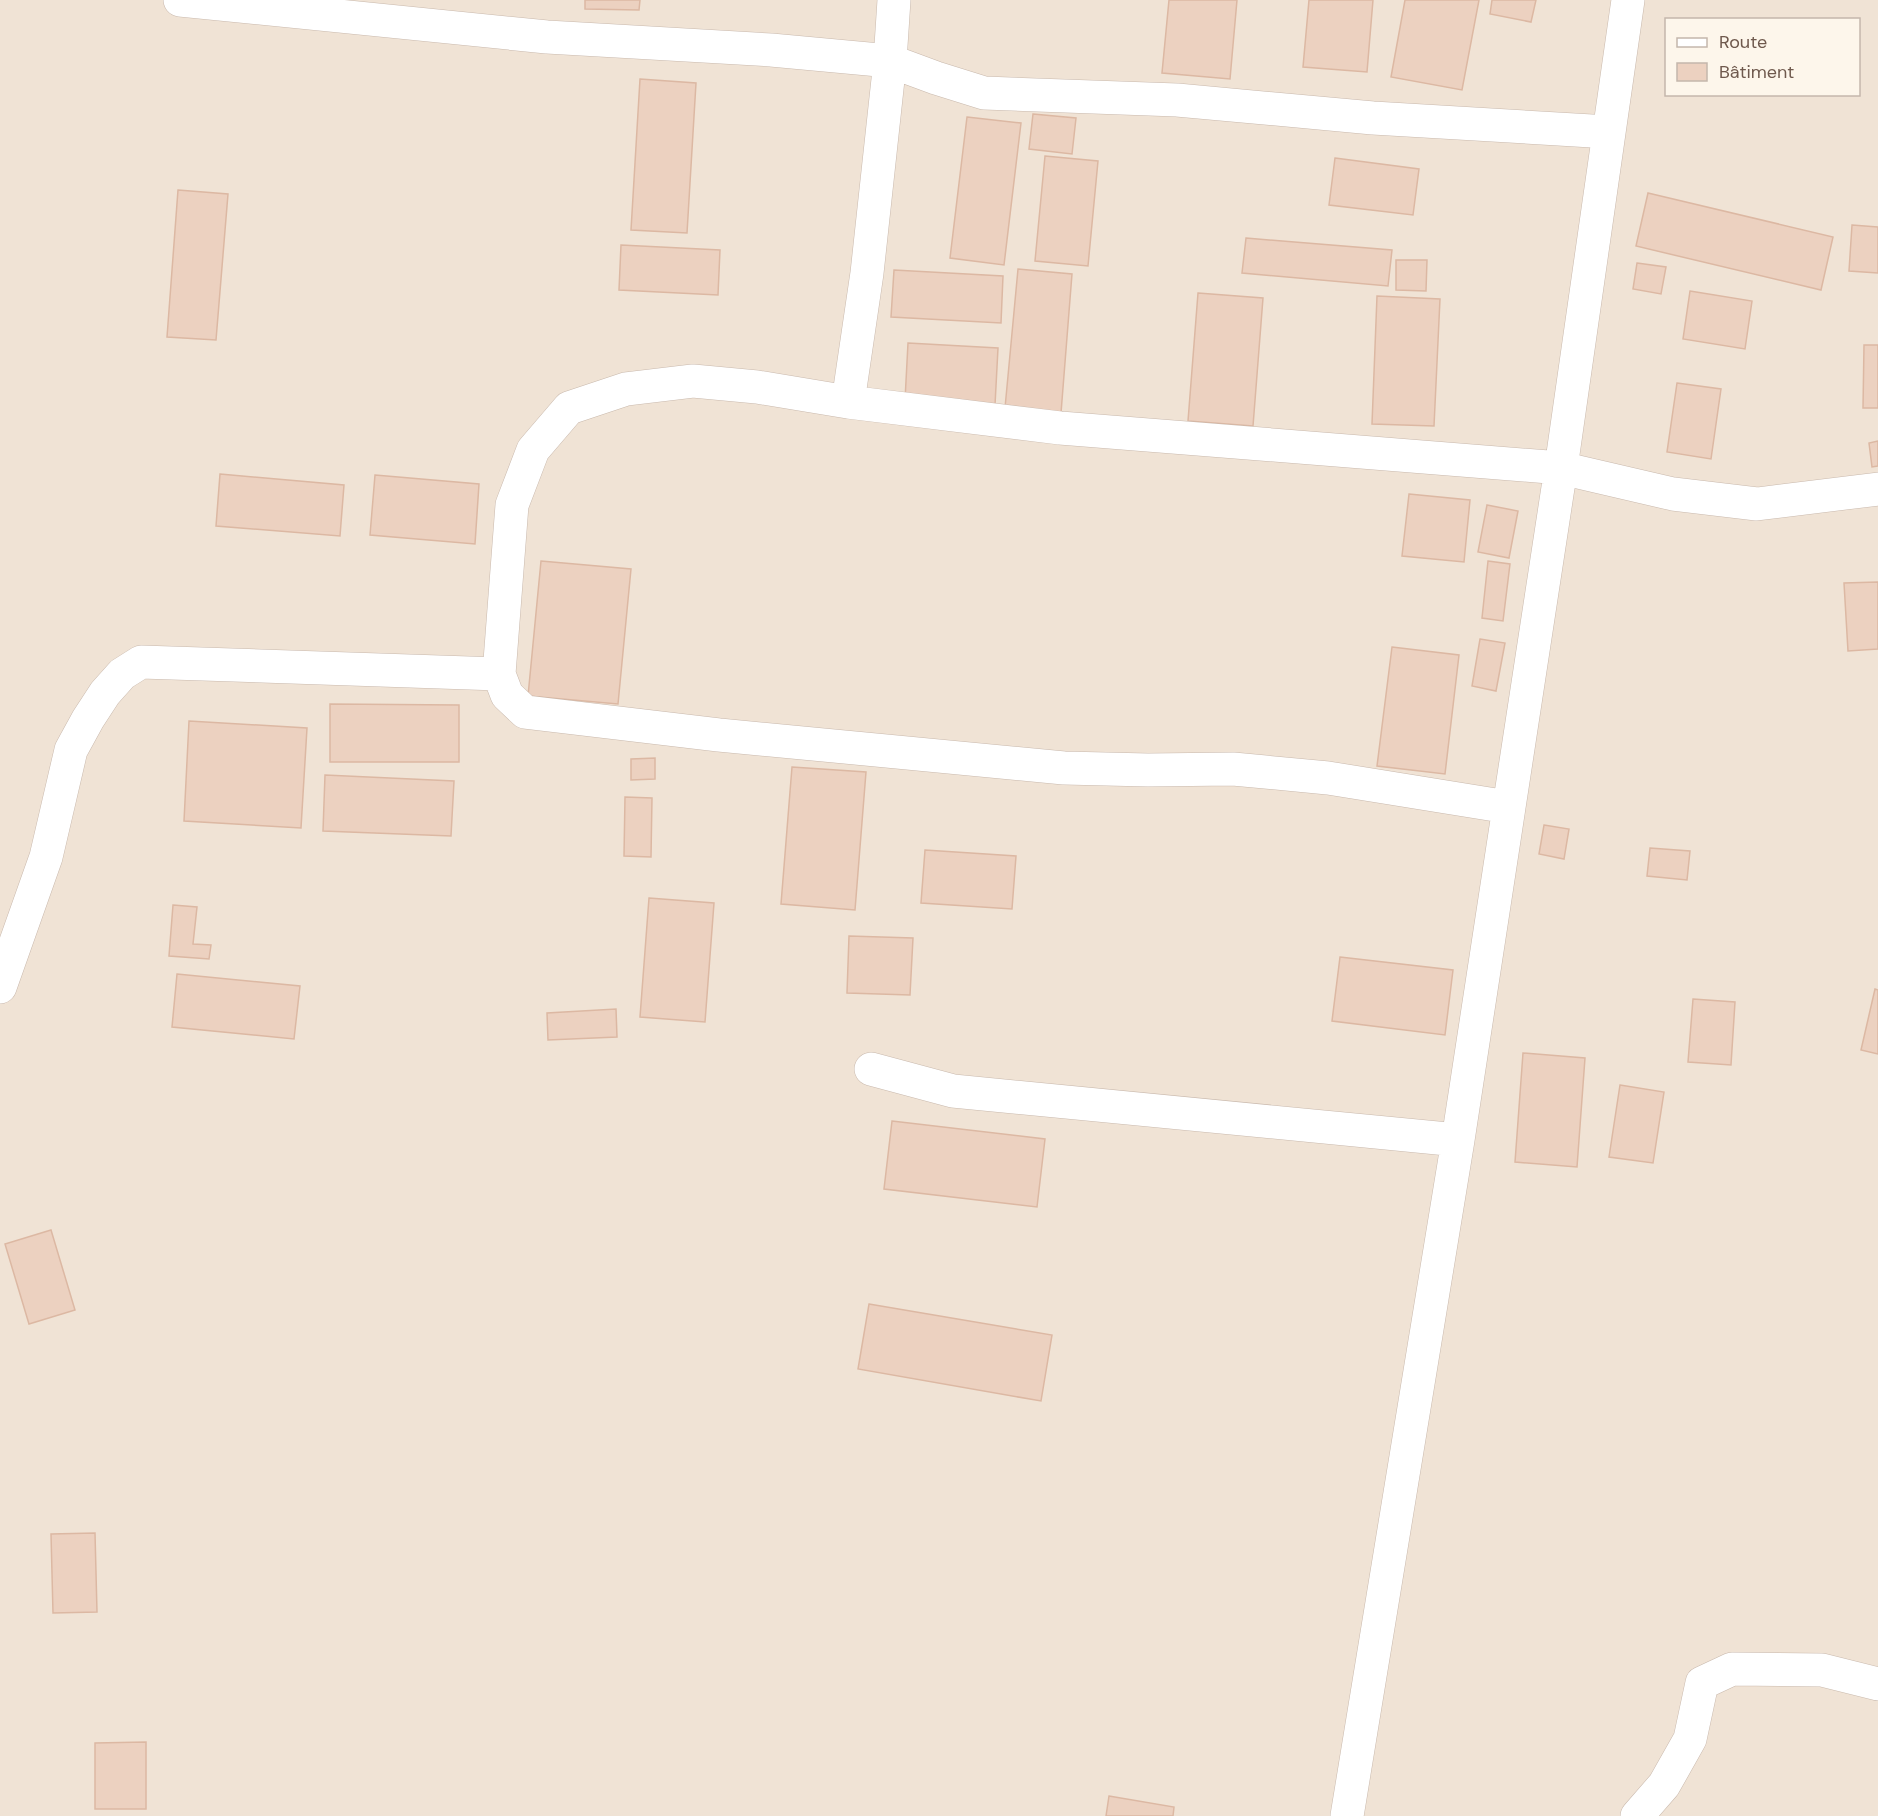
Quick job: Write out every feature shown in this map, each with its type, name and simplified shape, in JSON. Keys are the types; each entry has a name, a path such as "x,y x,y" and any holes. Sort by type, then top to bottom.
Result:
{"street":[{"path":"180,0 547,37 771,50 890,61 984,93 1177,100 1373,118 1610,132"},
{"path":"848,402 867,273 890,61 894,0"},
{"path":"1347,1816 1458,1140 1561,468 1628,0"},
{"path":"1509,807 1316,777 1233,769 1064,768 719,735 525,712 507,695 499,674 512,505 533,450 569,408 626,389 693,381 757,387 848,402 1060,428 1561,468 1672,494 1757,504 1878,489"},
{"path":"0,987 46,857 71,750 105,693 122,674 141,662 499,674"},
{"path":"871,1068 953,1091 1458,1140"},
{"path":"1636,1816 1664,1785 1690,1739 1702,1683 1732,1669 1755,1669 1822,1670 1878,1684"}],"shaded area":[{"path":"0,0 1878,0 1878,1816 0,1816"}],"building":[{"path":"585,0 640,0 639,10 585,9"},
{"path":"1169,0 1237,0 1230,79 1162,73"},
{"path":"1309,0 1373,0 1367,72 1303,67"},
{"path":"1405,0 1479,0 1462,90 1391,77"},
{"path":"1492,0 1536,0 1531,22 1490,14"},
{"path":"640,79 696,83 687,233 631,230"},
{"path":"1033,114 1076,118 1072,154 1029,149"},
{"path":"967,117 1021,123 1004,265 950,258"},
{"path":"1045,156 1098,161 1088,266 1035,261"},
{"path":"1335,158 1419,169 1413,215 1329,205"},
{"path":"178,190 228,194 216,340 167,337"},
{"path":"1648,193 1833,237 1821,290 1636,246"},
{"path":"1852,225 1878,227 1878,273 1849,271"},
{"path":"1246,238 1392,250 1388,286 1242,273"},
{"path":"621,245 720,250 718,295 619,290"},
{"path":"1396,260 1427,260 1426,291 1396,290"},
{"path":"1637,263 1666,267 1661,294 1633,289"},
{"path":"1018,269 1072,274 1061,413 1005,408"},
{"path":"894,270 1003,276 1001,323 891,317"},
{"path":"1690,291 1752,301 1745,349 1683,339"},
{"path":"1198,293 1263,298 1253,426 1188,421"},
{"path":"1377,296 1440,299 1434,426 1372,424"},
{"path":"908,343 998,348 995,405 905,400"},
{"path":"1864,345 1878,345 1878,408 1863,408"},
{"path":"1677,383 1721,389 1711,459 1667,452"},
{"path":"1878,441 1878,466 1872,467 1869,443"},
{"path":"220,474 344,485 340,536 216,526"},
{"path":"375,475 479,484 475,544 370,535"},
{"path":"1409,494 1470,500 1464,562 1402,556"},
{"path":"1487,505 1518,511 1509,558 1478,552"},
{"path":"541,561 631,569 618,704 528,696"},
{"path":"1488,561 1510,564 1503,621 1482,618"},
{"path":"1878,582 1878,649 1848,651 1844,583"},
{"path":"1480,639 1505,643 1496,691 1472,686"},
{"path":"1392,647 1459,655 1445,774 1377,766"},
{"path":"330,704 459,705 459,762 330,762"},
{"path":"189,721 307,728 301,828 184,821"},
{"path":"655,758 655,779 631,780 631,759"},
{"path":"792,767 866,772 855,910 781,904"},
{"path":"325,775 454,781 451,836 323,831"},
{"path":"625,797 652,798 651,857 624,856"},
{"path":"1544,825 1569,829 1564,859 1539,854"},
{"path":"1650,848 1690,851 1687,880 1647,876"},
{"path":"925,850 1016,856 1012,909 921,903"},
{"path":"649,898 714,903 705,1022 640,1017"},
{"path":"173,905 197,907 193,944 211,945 209,959 169,956"},
{"path":"849,936 913,938 910,995 847,993"},
{"path":"1340,957 1453,970 1445,1035 1332,1021"},
{"path":"177,974 300,986 294,1039 172,1027"},
{"path":"1875,989 1878,990 1878,1054 1861,1050"},
{"path":"1693,999 1735,1002 1731,1065 1688,1062"},
{"path":"616,1009 617,1037 548,1040 547,1013"},
{"path":"1523,1053 1585,1058 1577,1167 1515,1162"},
{"path":"1620,1085 1664,1092 1653,1163 1609,1157"},
{"path":"892,1121 1045,1139 1037,1207 884,1189"},
{"path":"51,1230 75,1310 29,1324 5,1244"},
{"path":"869,1304 1052,1335 1041,1401 858,1369"},
{"path":"95,1533 97,1612 53,1613 51,1534"},
{"path":"146,1742 146,1809 95,1809 95,1743"},
{"path":"1109,1796 1174,1807 1173,1816 1106,1816"}]}
